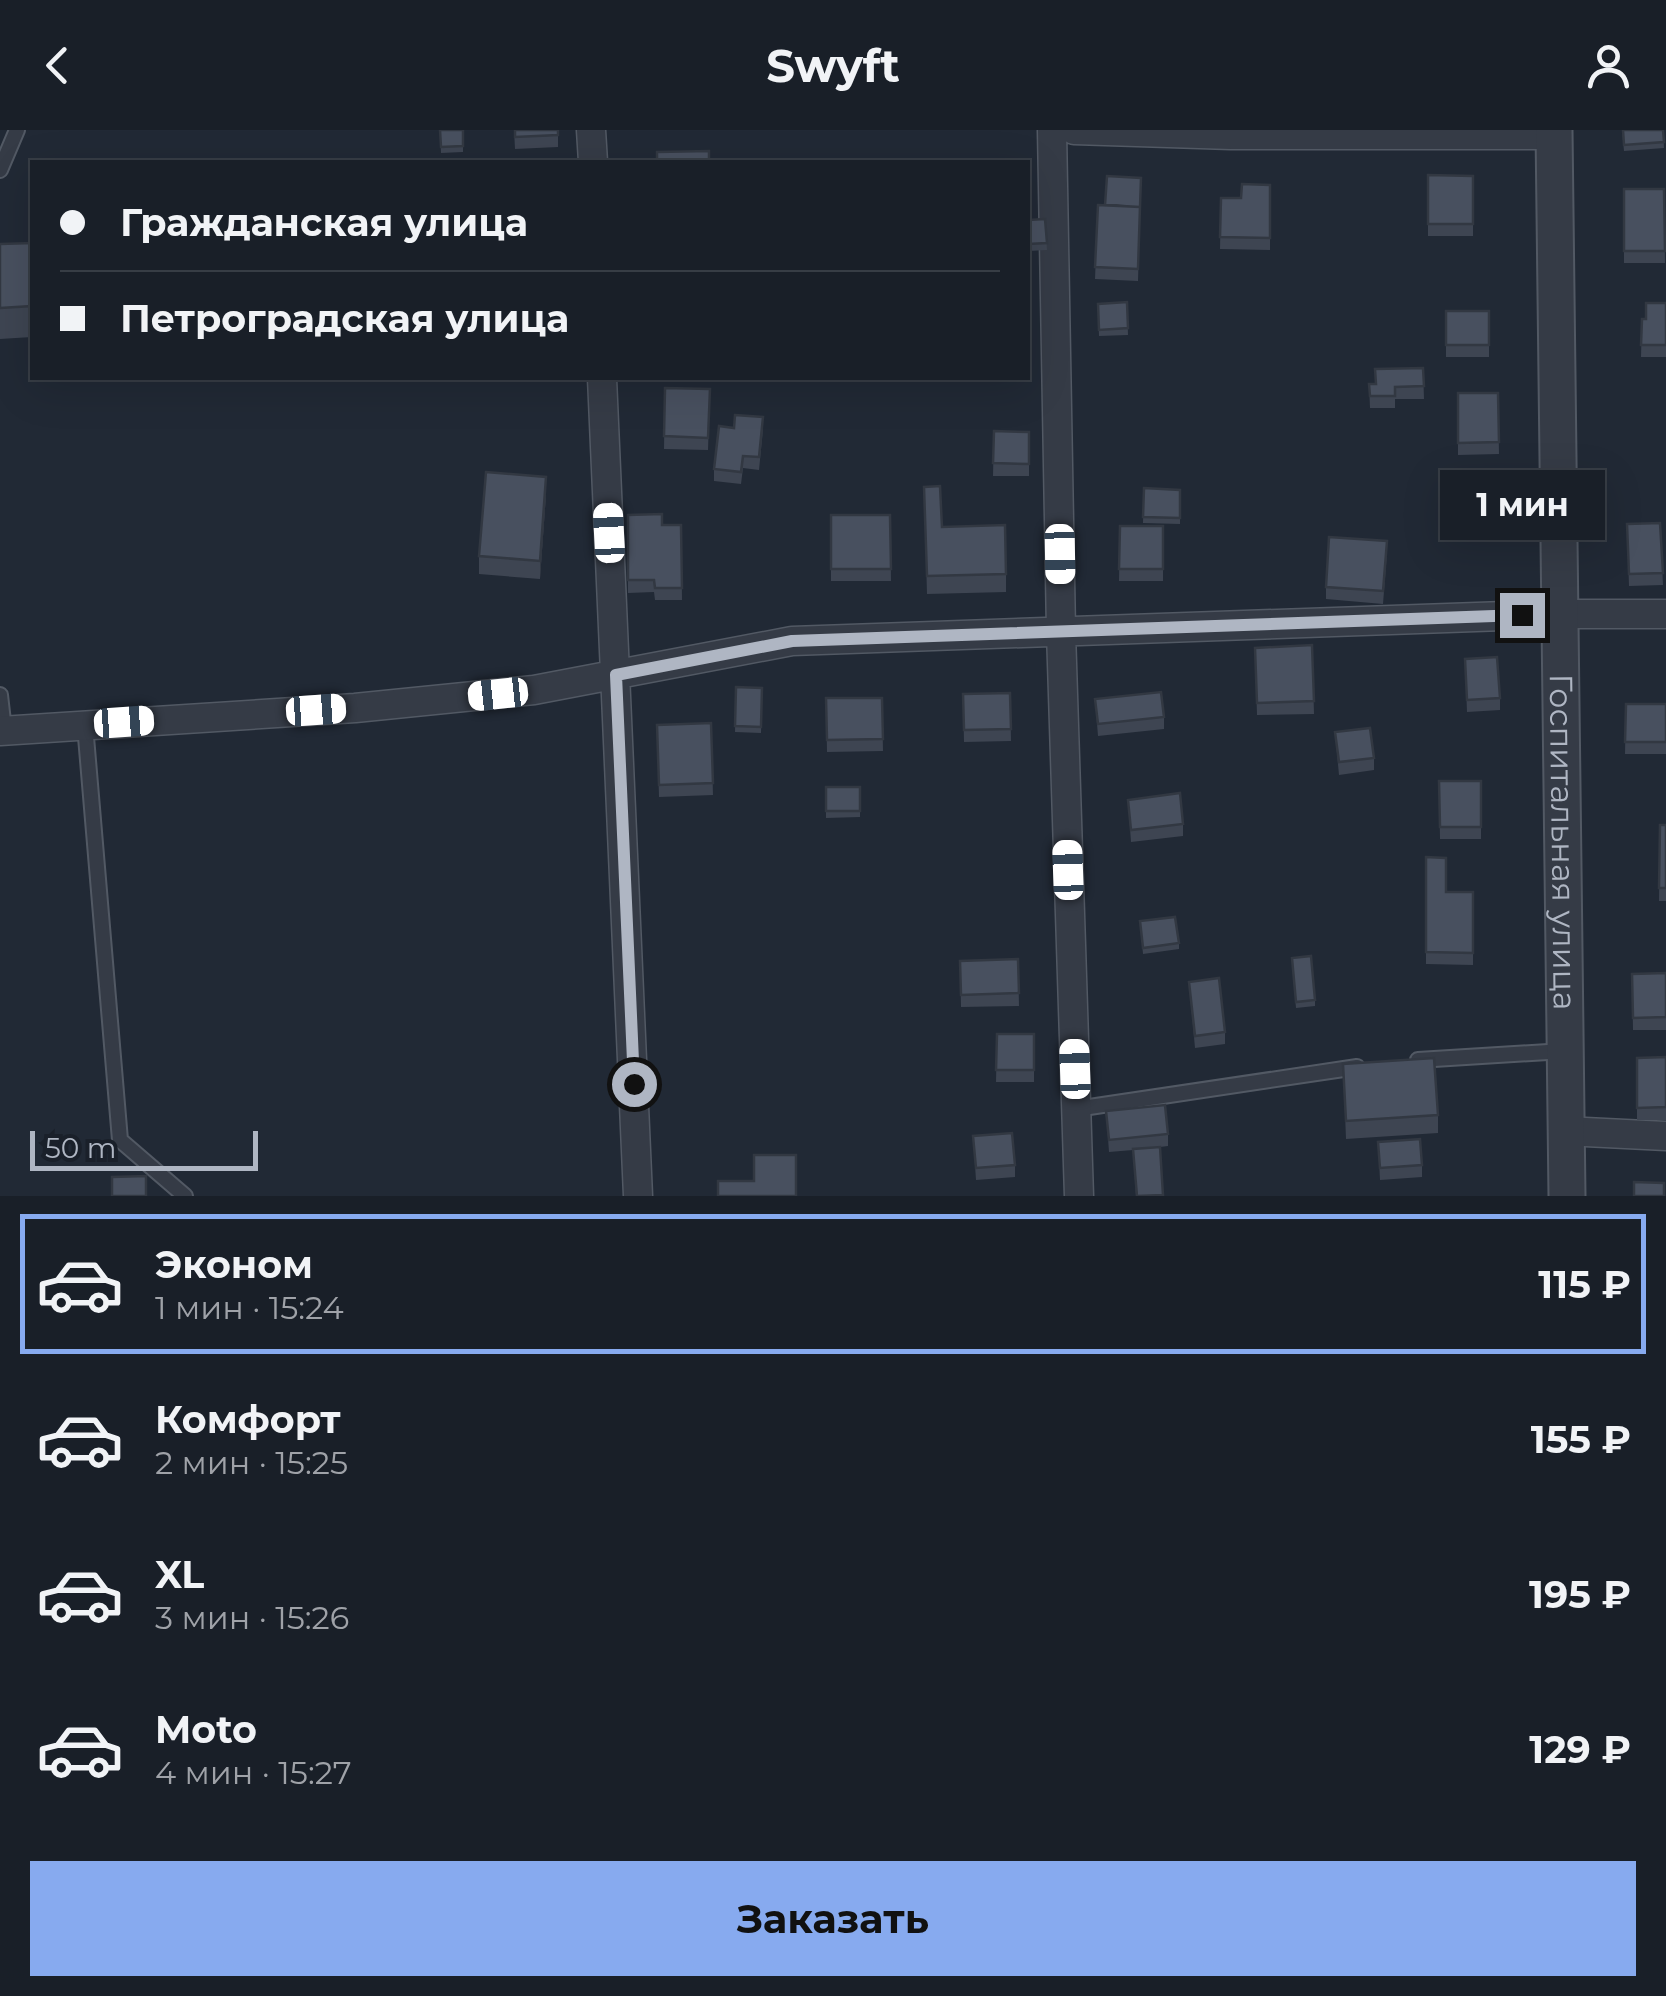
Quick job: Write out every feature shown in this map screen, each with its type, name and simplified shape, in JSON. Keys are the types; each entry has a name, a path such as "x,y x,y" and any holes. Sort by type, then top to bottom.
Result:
{"street":[{"path":"592,130 593,160"},
{"path":"1052,130 1061,632 1079,1196"},
{"path":"1074,130 1231,135 1554,132"},
{"name":"Госпитальная улица","path":"1554,132 1567,1196"},
{"path":"602,380 638,1196"},
{"path":"2,731 355,708 534,690 792,641 1560,614 1666,614"},
{"path":"1565,1131 1666,1136"}],"lane":[{"path":"0,170 17,130"},
{"path":"0,695 2,731"},
{"path":"85,725 120,1140 185,1196"},
{"path":"1409,1060 1564,1051"},
{"path":"1076,1109 1371,1064"}],"building":[{"path":"440,130 463,130 463,146 441,147"},
{"path":"515,130 558,130 558,135 515,137"},
{"path":"1623,130 1663,130 1664,142 1624,145"},
{"path":"709,151 709,160 657,160 657,152"},
{"path":"1428,175 1473,176 1473,224 1428,224"},
{"path":"1107,176 1141,178 1140,207 1105,205"},
{"path":"1242,184 1270,185 1270,238 1220,237 1221,198 1241,198"},
{"path":"1624,189 1664,189 1665,251 1624,251"},
{"path":"1098,205 1140,207 1138,269 1095,267"},
{"path":"1045,219 1047,243 1030,244 1030,220"},
{"path":"30,243 30,306 0,308 0,244"},
{"path":"1127,302 1128,328 1099,330 1098,304"},
{"path":"1646,303 1666,303 1666,345 1641,345"},
{"path":"1446,311 1489,311 1489,345 1446,345"},
{"path":"1423,368 1424,386 1395,387 1395,396 1370,396 1369,384 1376,384 1375,369"},
{"path":"665,388 710,389 708,438 664,436"},
{"path":"1458,393 1498,393 1499,442 1458,443"},
{"path":"735,415 763,417 759,457 743,456 741,472 714,469 719,426 734,428"},
{"path":"994,431 1029,432 1029,464 993,463"},
{"path":"486,472 546,477 540,561 479,556"},
{"path":"940,486 942,527 1005,525 1006,574 927,576 924,487"},
{"path":"1144,488 1180,490 1180,518 1143,517"},
{"path":"662,514 662,525 681,525 682,588 655,588 654,580 628,580 628,515"},
{"path":"831,515 890,515 891,569 831,569"},
{"path":"1660,523 1663,573 1629,574 1627,524"},
{"path":"1120,526 1163,526 1163,569 1119,569"},
{"path":"1329,537 1387,541 1383,591 1326,587"},
{"path":"1312,645 1314,701 1257,703 1255,648"},
{"path":"1497,657 1500,698 1467,700 1465,659"},
{"path":"736,687 762,688 761,727 735,726"},
{"path":"1161,692 1164,717 1098,724 1095,699"},
{"path":"1010,693 1011,729 964,730 963,694"},
{"path":"826,698 882,698 883,739 827,740"},
{"path":"1626,704 1666,704 1666,742 1625,742"},
{"path":"711,723 713,783 659,785 657,725"},
{"path":"1370,728 1374,758 1339,762 1335,732"},
{"path":"1439,781 1481,781 1481,827 1440,827"},
{"path":"826,787 860,787 860,811 826,811"},
{"path":"1180,793 1183,824 1131,830 1128,800"},
{"path":"1660,825 1666,825 1666,888 1659,888"},
{"path":"1426,857 1446,858 1446,892 1473,892 1473,953 1426,952"},
{"path":"1175,917 1179,943 1143,948 1140,921"},
{"path":"1311,956 1315,1000 1296,1002 1292,958"},
{"path":"1018,959 1019,993 961,995 960,961"},
{"path":"1666,973 1666,1017 1633,1018 1632,974"},
{"path":"1219,978 1225,1032 1195,1036 1189,982"},
{"path":"997,1034 1034,1034 1034,1070 996,1070"},
{"path":"1666,1057 1666,1107 1637,1108 1637,1058"},
{"path":"1434,1058 1438,1115 1346,1121 1343,1064"},
{"path":"1165,1105 1168,1134 1109,1140 1106,1111"},
{"path":"1012,1133 1015,1165 976,1168 973,1136"},
{"path":"1420,1139 1422,1165 1380,1168 1378,1142"},
{"path":"1160,1147 1163,1195 1137,1196 1133,1149"},
{"path":"754,1155 796,1155 796,1196 718,1196 718,1181 754,1181"},
{"path":"146,1176 146,1196 112,1196 112,1177"},
{"path":"1634,1182 1664,1183 1664,1196 1634,1196"}],"route":[{"path":"634,1084 616,675 792,641 1522,615"}]}
